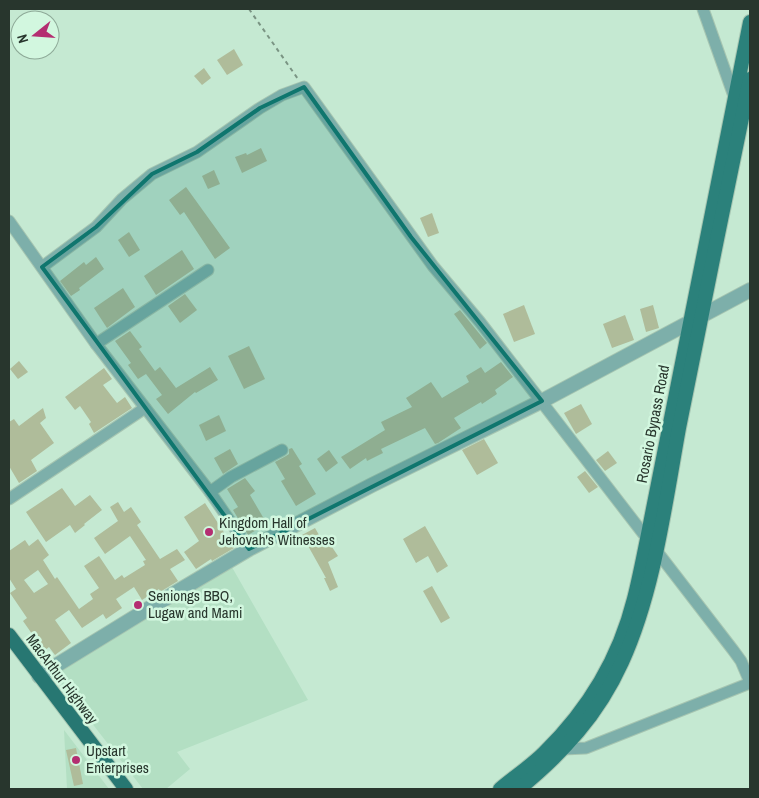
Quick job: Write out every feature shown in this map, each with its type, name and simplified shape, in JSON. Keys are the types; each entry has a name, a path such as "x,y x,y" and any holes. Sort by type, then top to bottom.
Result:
{"highway":[{"name":"MacArthur Highway","path":"9,635 126,789"}],"main road":[{"name":"Rosario Bypass Road","path":"519,789 550,764 578,733 601,700 621,664 635,633 656,550 695,320 750,22"},
{"name":"Rosario Bypass Road","path":"500,789 543,754 569,727 590,699 611,663 634,599 750,79"}],"street":[{"path":"703,9 735,99"},
{"path":"42,267 88,234 122,199 152,174 197,152 268,103 282,95 304,87 417,244 542,400 741,661 750,678 586,748 563,749"},
{"path":"9,221 96,344 210,492 249,549"},
{"path":"96,344 208,270"},
{"path":"39,676 249,549 542,400 750,290"},
{"path":"9,499 145,408"},
{"path":"210,492 231,477 282,450"}],"path":[{"path":"249,9 304,87"}],"highlighted area":[{"path":"304,87 411,237 542,401 249,549 42,267 96,227 152,174 197,152 260,108"}],"shaded area":[{"path":"229,562 308,700 177,752 190,769 166,789 143,789 53,673"},
{"name":"Upstart Enterprises","path":"64,730 109,789 67,789"}],"building":[{"path":"234,49 243,65 227,75 217,60"},
{"path":"204,68 211,78 202,85 194,76"},
{"path":"261,148 267,161 242,173 235,157 246,153 247,155"},
{"path":"214,170 220,184 208,189 202,176"},
{"path":"186,187 230,248 215,259 184,212 180,215 169,200"},
{"path":"432,213 439,233 428,237 420,218"},
{"path":"129,232 140,250 129,257 118,240"},
{"path":"182,250 194,269 156,295 144,276"},
{"path":"96,257 104,269 71,296 60,281 84,262 86,265"},
{"path":"123,288 135,307 107,328 94,308"},
{"path":"185,294 197,310 180,323 168,306"},
{"path":"524,305 535,334 514,342 503,314"},
{"path":"653,305 659,328 646,332 640,309"},
{"path":"460,310 487,343 480,349 454,314"},
{"path":"625,315 634,340 612,348 603,324"},
{"path":"130,331 142,347 139,349 155,371 160,367 176,388 210,367 218,380 195,392 168,414 156,399 162,395 146,374 138,379 128,365 131,363 115,341"},
{"path":"249,346 265,379 244,389 228,356"},
{"path":"19,361 28,372 18,379 10,369"},
{"path":"501,362 513,377 495,390 497,394 454,418 461,428 438,443 435,444 425,428 381,449 383,453 367,461 366,458 350,469 341,457 385,430 381,422 412,407 406,398 431,382 442,398 469,382 466,376 481,367 485,373"},
{"path":"104,368 112,379 103,385 117,403 125,397 132,408 94,433 89,424 91,422 80,406 75,410 65,397"},
{"path":"581,404 592,424 576,434 564,413"},
{"path":"43,408 46,418 40,423 54,443 31,460 37,471 19,483 9,466 9,422 14,419 19,426"},
{"path":"219,415 226,431 206,441 199,425"},
{"path":"484,439 498,463 477,475 462,450"},
{"path":"292,448 302,464 299,466 316,494 296,506 281,481 285,479 275,462 289,454 289,449"},
{"path":"230,449 238,464 223,474 214,458"},
{"path":"329,450 338,463 326,472 317,459"},
{"path":"608,451 617,463 605,471 596,460"},
{"path":"585,471 598,487 589,493 577,477"},
{"path":"245,478 255,491 250,495 267,524 248,535 233,510 238,507 227,489"},
{"path":"62,488 75,506 90,495 102,510 75,533 70,525 46,542 26,512"},
{"path":"118,502 124,512 131,507 141,522 137,525 160,559 177,549 185,560 170,569 178,581 160,592 159,589 142,600 134,587 116,599 122,608 106,619 103,614 82,628 69,610 55,620 71,643 55,655 49,647 44,651 23,621 27,618 10,593 16,589 9,578 9,551 25,540 29,546 38,539 49,555 43,560 55,579 57,577 79,609 93,599 90,594 99,588 84,566 99,556 115,580 122,575 124,578 145,565 143,561 146,560 130,536 105,554 94,538 118,521 110,507","holes":["38,570 48,584 34,593 24,580"]},
{"name":"Kingdom Hall of Jehovah's Witnesses","path":"205,503 234,548 196,569 184,552 199,541 184,517"},
{"path":"425,526 448,566 437,573 428,556 416,563 403,539"},
{"path":"315,528 326,547 330,544 338,556 328,562 338,587 330,591 324,578 326,578 302,535"},
{"path":"432,586 450,618 441,623 423,591"},
{"path":"76,748 83,784 74,786 66,750"}],"place":[{"name":"Kingdom Hall of Jehovah's Witnesses","path":"209,532"},
{"name":"Seniongs BBQ, Lugaw and Mami","path":"138,605"},
{"name":"Upstart Enterprises","path":"76,760"}]}
